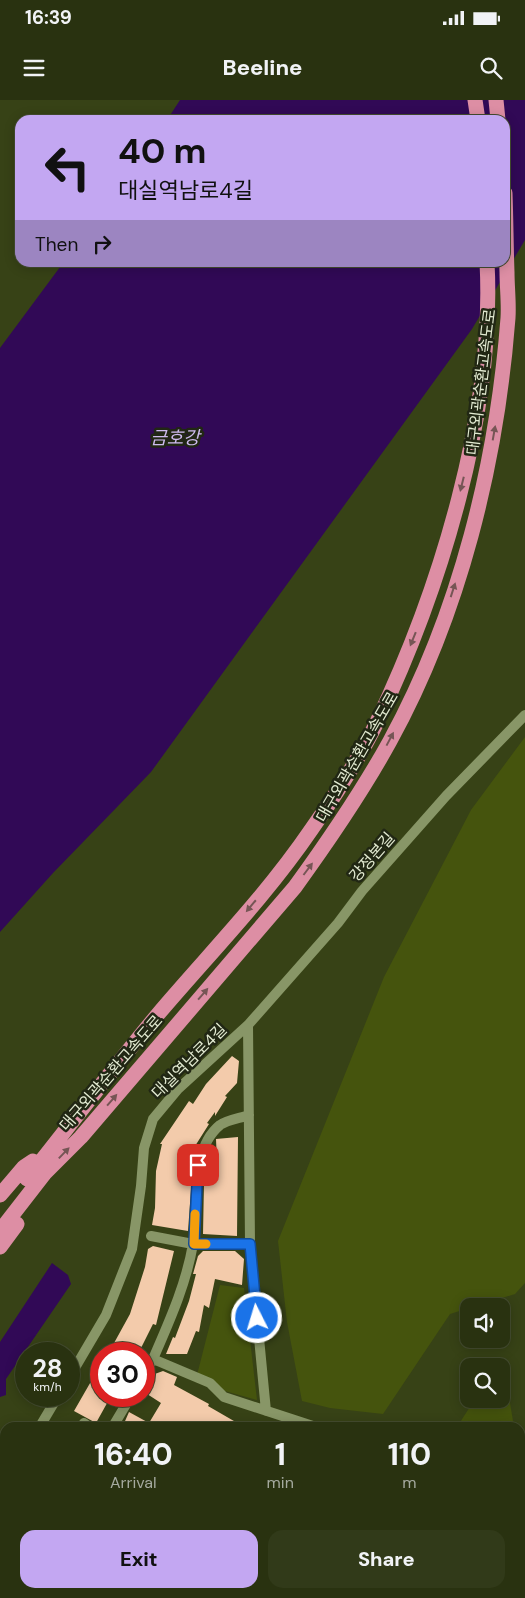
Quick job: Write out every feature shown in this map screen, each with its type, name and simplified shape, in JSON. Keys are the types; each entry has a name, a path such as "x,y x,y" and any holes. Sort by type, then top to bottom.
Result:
{"highway":[{"path":"475,100 477,115"},
{"path":"496,100 498,115"},
{"name":"대구외곽순환고속도로","path":"0,1231 76,1131 158,1015 278,875 309,833 376,724 400,671 422,614 454,514 476,422 485,360 489,290 487,267"},
{"name":"대구외곽순환고속도로","path":"0,1214 49,1151 76,1131 172,1031 295,887 324,848 390,740 412,697 439,633 468,544 487,472 500,399 508,316 507,267"},
{"path":"0,1195 24,1167 49,1151"},
{"path":"0,1247 27,1212 45,1173"}],"street":[{"name":"강정본길","path":"248,1025 433,811 525,715"},
{"name":"대실역남로4길","path":"248,1025 250,1244 266,1411"},
{"name":"대실역남로4길","path":"80,1359 106,1315 132,1249 141,1186 144,1148 153,1119 178,1089 248,1025"},
{"path":"155,1354 178,1302 194,1244 198,1165 207,1143 221,1125 249,1115"},
{"path":"150,1236 194,1244 250,1244"},
{"path":"155,1360 210,1383 224,1397 299,1422"},
{"path":"43,1422 51,1407"},
{"path":"116,1422 124,1407"}],"green space":[{"path":"525,737 525,1283 515,1294 502,1298 460,1298 460,1311 450,1314 383,1414 330,1408 302,1401 287,1322 278,1241 384,977 471,810"},
{"path":"220,1285 244,1288 257,1400 225,1391 197,1375"},
{"path":"510,1403 513,1422 460,1422 469,1408 510,1408"}],"water":[{"name":"금호강","path":"180,100 525,100 525,240 510,265 510,115 170,115"},
{"name":"금호강","path":"60,267 509,267 472,329 151,772 53,873 0,932 0,348"},
{"path":"52,1263 68,1275 71,1284 31,1342 15,1342 15,1366 6,1379 6,1395 0,1397 0,1342"}],"building":[{"path":"232,1056 239,1061 237,1083 225,1096 227,1097 215,1116 215,1112 207,1123 209,1124 185,1162 193,1162 188,1231 152,1225 155,1208 156,1171 162,1144 160,1144 189,1101 193,1104 206,1084"},
{"path":"238,1137 237,1236 203,1234 204,1182 207,1163 217,1164 216,1139"},
{"path":"153,1246 174,1251 156,1325 153,1324 144,1342 115,1342 130,1314 145,1267 148,1249"},
{"path":"203,1251 235,1251 244,1259 242,1285 215,1279 209,1308 204,1305 199,1332 196,1331 187,1354 166,1354 173,1337 175,1338 189,1301 196,1274 193,1274 198,1256"},
{"path":"163,1371 177,1377 174,1385 209,1404 208,1406 236,1422 150,1422 161,1403 155,1399 155,1374"},
{"path":"90,1383 90,1407 105,1407 97,1422 74,1411 76,1407 80,1407 80,1401"},
{"path":"129,1412 147,1422 125,1422"}],"slow traffic":[{"path":"195,1214 194,1244 206,1244"}],"route":[{"path":"198,1165 194,1244 250,1244 257,1318"}]}
